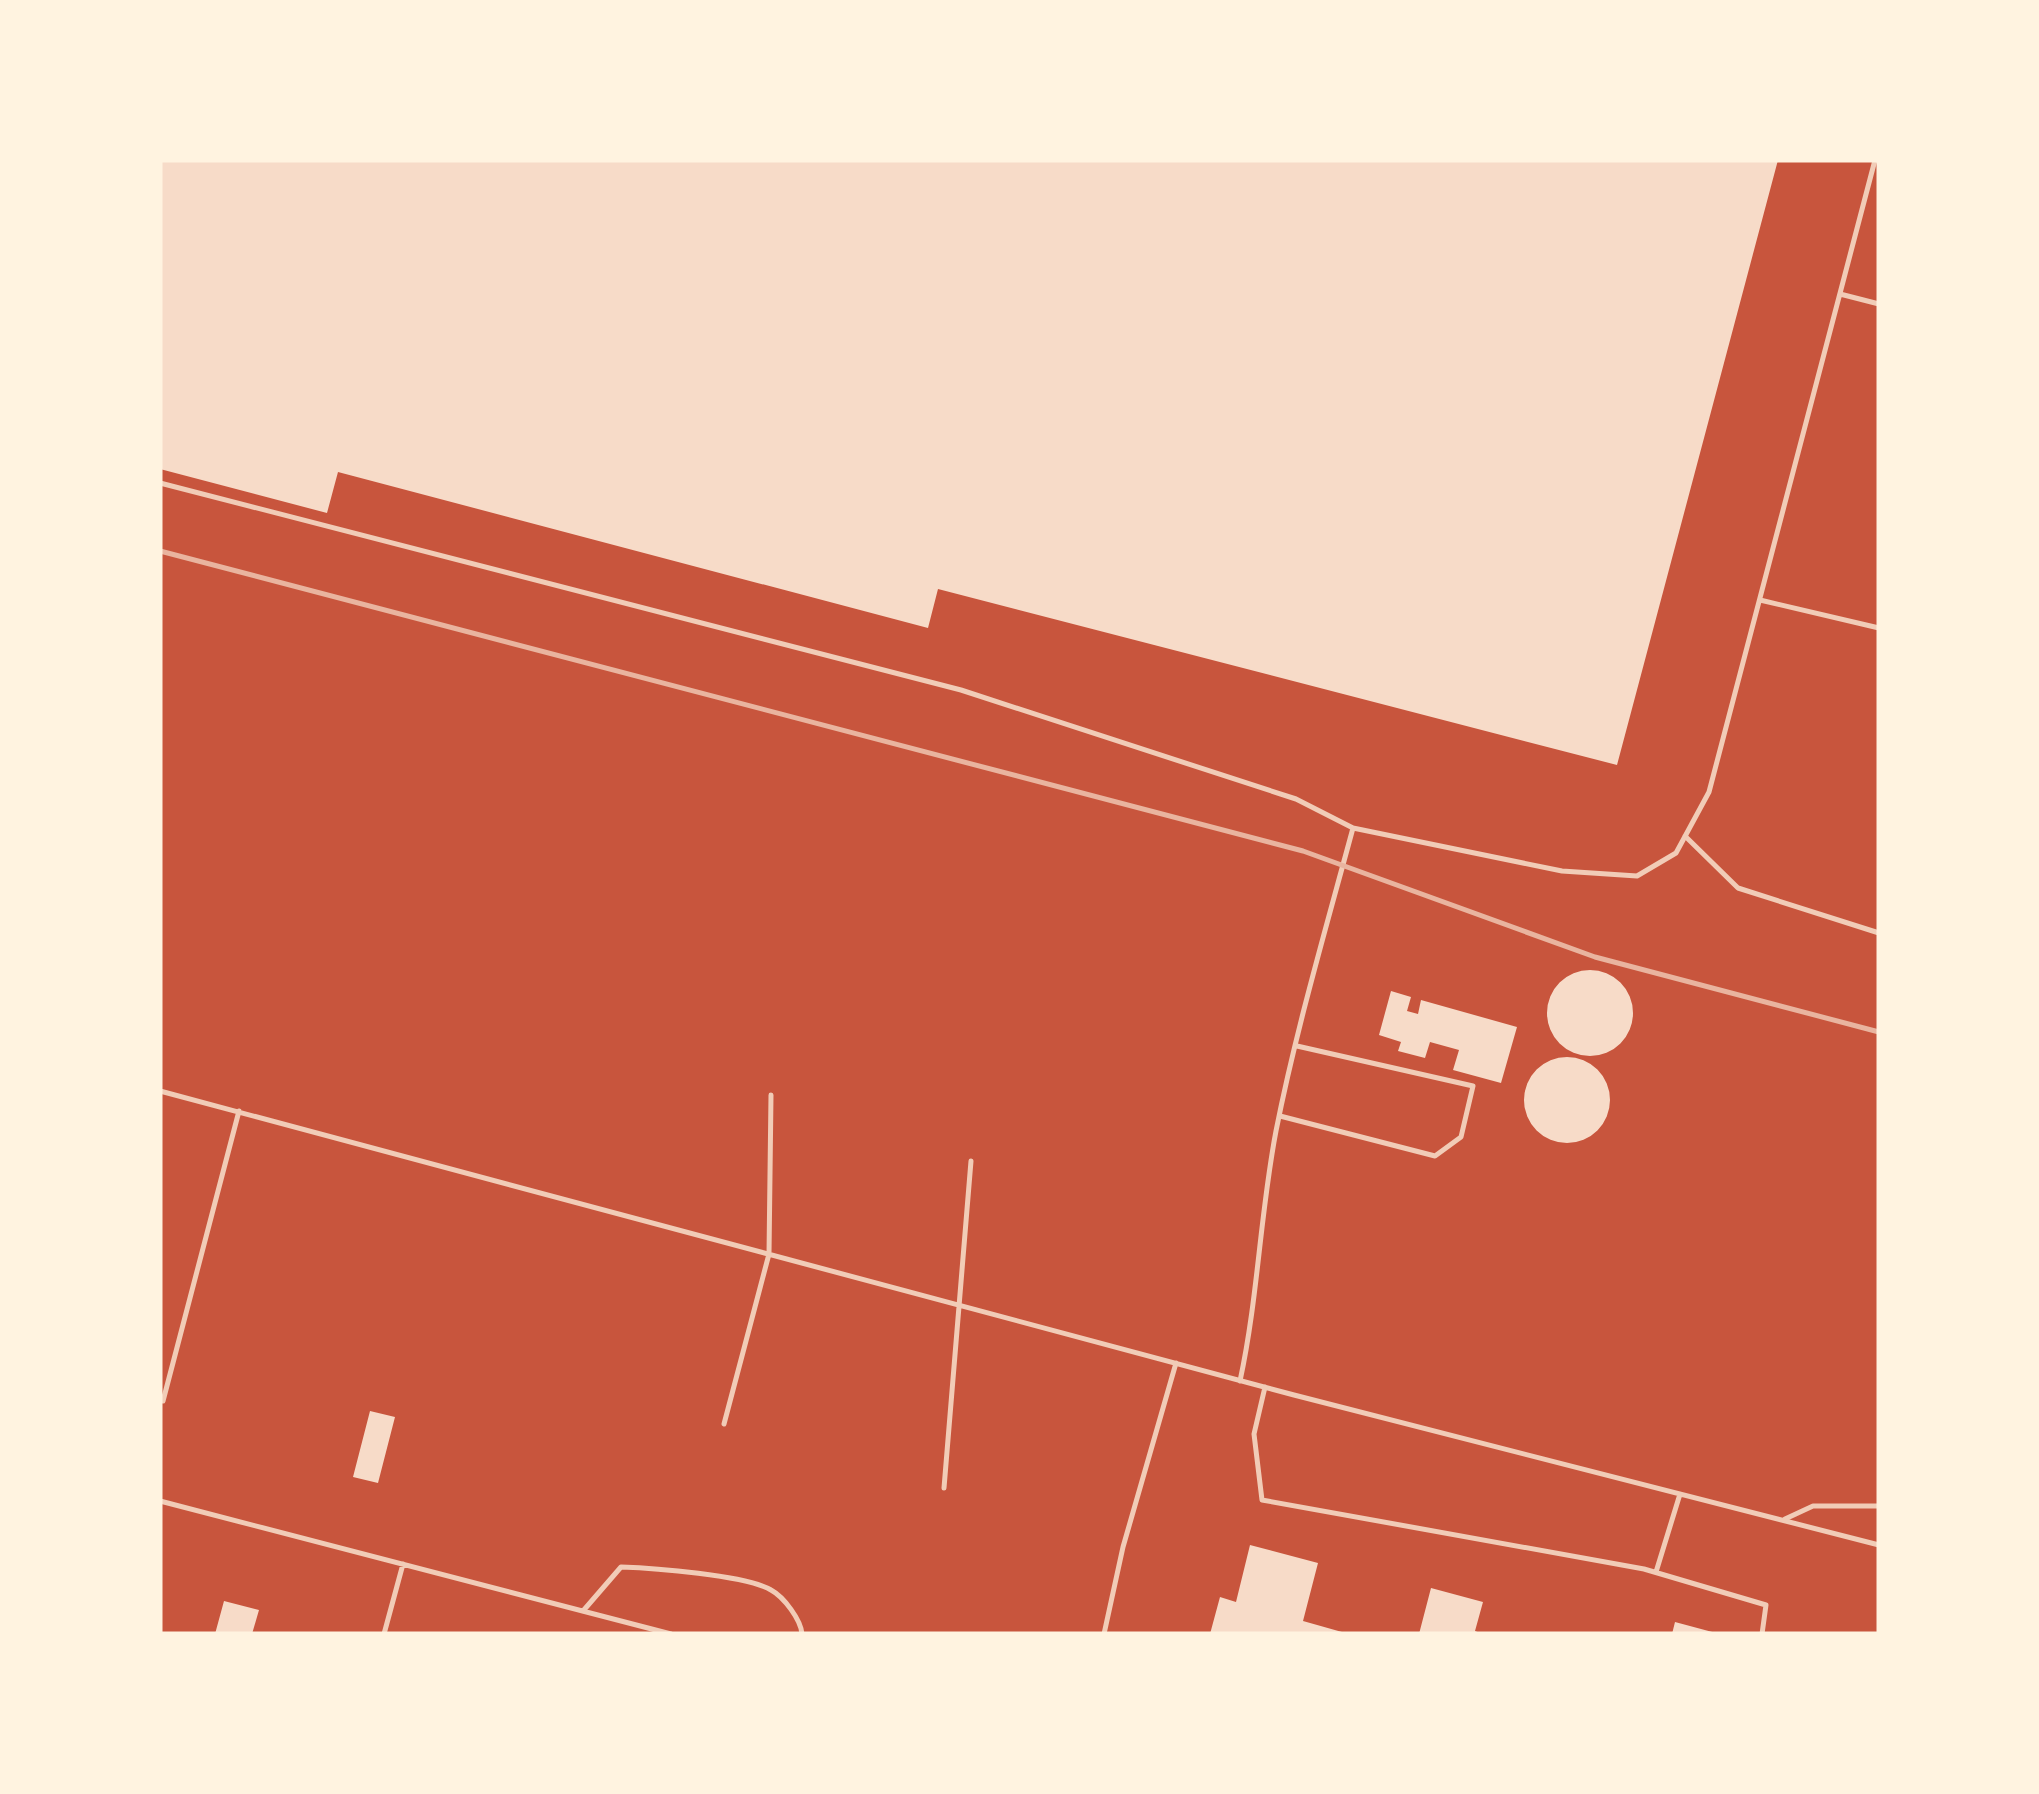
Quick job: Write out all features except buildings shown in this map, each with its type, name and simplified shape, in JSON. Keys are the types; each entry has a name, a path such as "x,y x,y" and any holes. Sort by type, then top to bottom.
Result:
{"lane":[{"path":"160,483 961,690 1296,799 1353,828 1562,871 1637,876 1676,853 1708,792 1875,160"},
{"path":"1840,294 1879,304"},
{"path":"1760,600 1879,628"},
{"path":"1240,1380 1280,1116 1353,828"},
{"path":"1685,836 1738,888 1879,933"},
{"path":"1280,1116 1435,1156 1460,1137 1473,1086 1298,1046"},
{"path":"160,1091 1176,1364 1879,1545"},
{"path":"724,1424 768,1254 770,1095"},
{"path":"163,1401 239,1111"},
{"path":"944,1488 971,1161"},
{"path":"1104,1634 1124,1547 1176,1364"},
{"path":"1265,1387 1254,1434 1262,1500 1656,1572 1766,1605 1762,1634"},
{"path":"1656,1572 1680,1494"},
{"path":"160,1502 671,1634"},
{"path":"1782,1520 1813,1506 1879,1506"},
{"path":"384,1634 403,1564"},
{"path":"583,1611 621,1567 677,1570 771,1590 802,1623 802,1634"}],"railway":[{"path":"160,551 1303,851 1595,957 1879,1032"}]}
